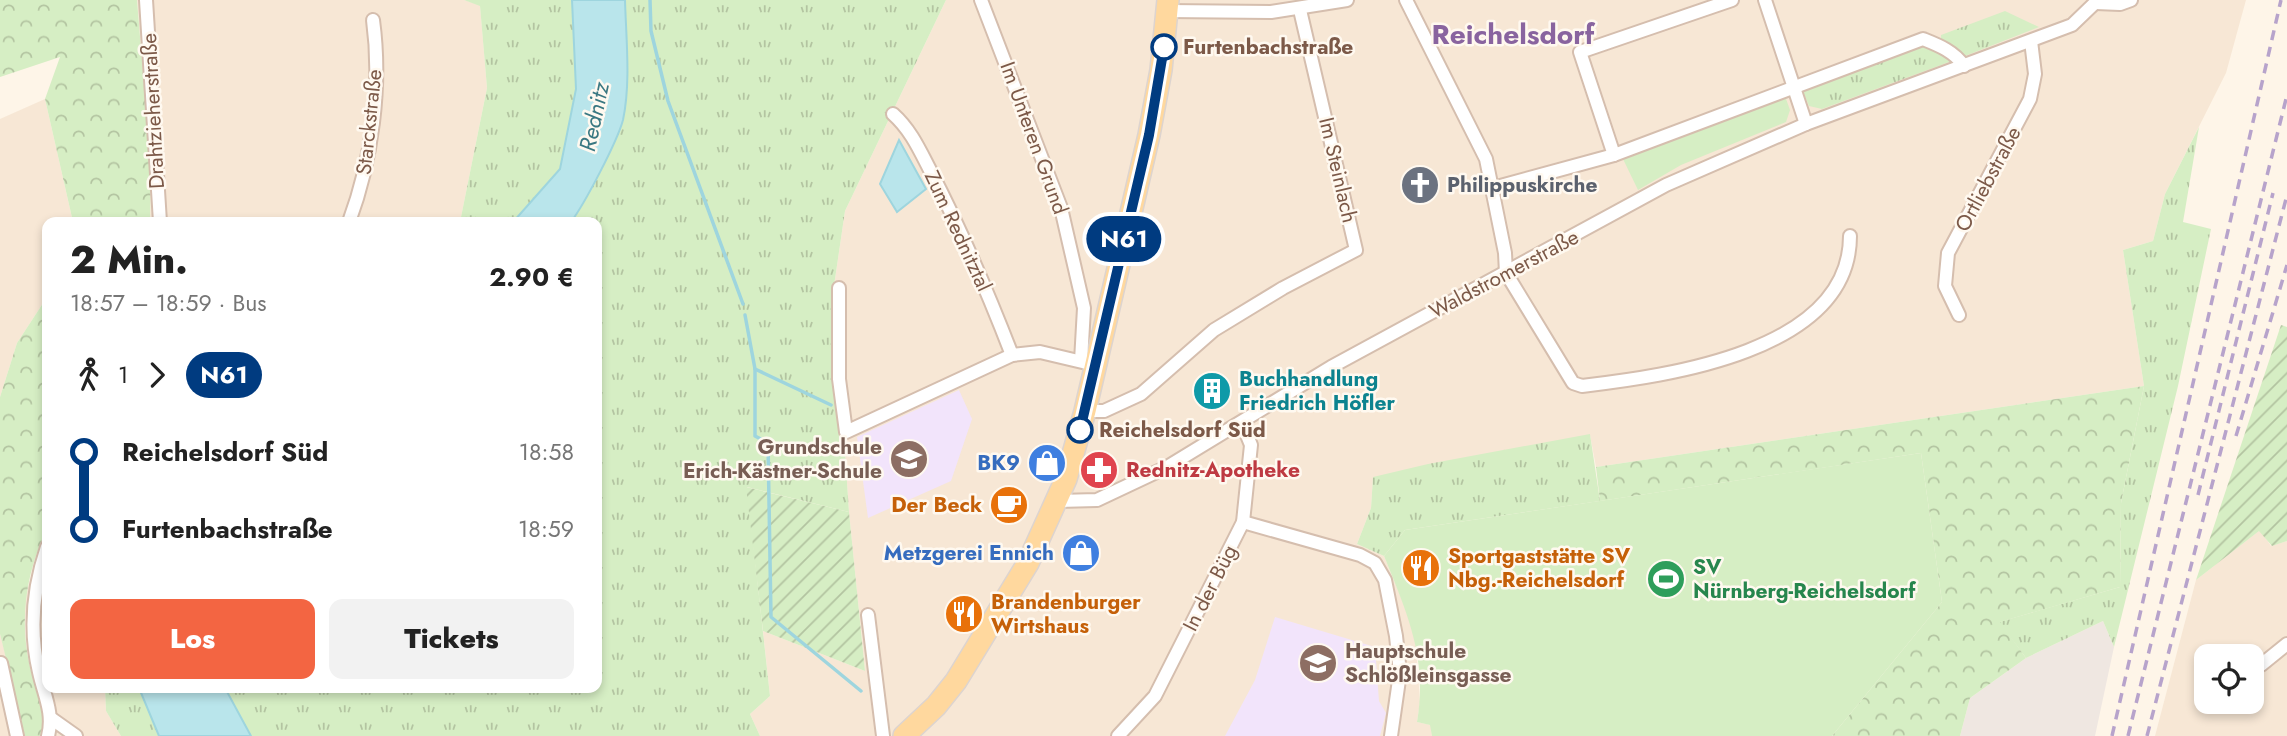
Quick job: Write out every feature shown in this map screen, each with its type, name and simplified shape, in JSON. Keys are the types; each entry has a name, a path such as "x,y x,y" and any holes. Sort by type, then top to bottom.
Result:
{"main road":[{"path":"904,736 936,706 956,681 1023,572 1058,501 1085,411 1088,363 1156,104 1168,6"}],"street":[{"name":"Drahtzieherstraße","path":"146,0 160,217"},
{"name":"Im Unteren Grund","path":"981,0 1061,208 1084,308 1088,363"},
{"path":"1168,6 1300,10 1347,0"},
{"path":"1406,0 1486,159 1506,273 1566,374 1581,386 1657,377 1732,358 1774,340 1806,318 1834,287 1846,265 1850,236"},
{"path":"1614,156 1580,52 1732,0"},
{"path":"1765,0 1806,124"},
{"name":"Waldstromerstraße","path":"1058,501 1097,500 1167,467 1331,367 1666,185 1806,124 2072,25 2097,1 2120,4 2132,0"},
{"name":"Im Steinlach","path":"1085,411 1104,411 1140,394 1214,330 1283,288 1356,250 1300,10"},
{"name":"Starckstraße","path":"351,217 362,188 371,130 376,45 373,20"},
{"path":"1493,188 1614,156 1923,39 1941,46 1964,66"},
{"name":"Ortliebstraße","path":"1959,315 1945,286 1948,253 2030,99 2035,74 2031,41"},
{"name":"Zum Rednitztal","path":"893,114 906,125 940,191 983,280 1012,355"},
{"path":"839,288 838,354 846,432 1012,355 1040,352 1088,363"},
{"name":"In der Büg","path":"1118,736 1155,696 1243,522 1251,445 1242,423"},
{"path":"1243,522 1360,555 1375,563 1385,580 1400,673 1391,736"},
{"path":"42,562 37,576 33,622 42,684"},
{"path":"868,615 883,736"},
{"path":"2264,663 2287,644"},
{"path":"1,663 17,736"},
{"path":"45,693 52,719 48,736"},
{"path":"52,719 76,736"}],"shaded area":[{"path":"137,0 464,0 480,5 487,88 461,217 150,217 151,170"},
{"path":"946,0 2246,0 2226,73 2165,194 2153,241 2123,250 2144,386 1596,467 1590,435 1373,478 1371,508 1357,544 1384,556 1415,631 1420,702 1417,722 1431,725 1432,736 760,736 750,714 770,696 763,631 865,671 849,512 834,286 845,211"},
{"path":"45,99 72,217 42,217 42,305 17,343 0,397 0,119"},
{"name":"Grundschule Erich-Kästner-Schule","path":"959,390 972,419 951,481 868,518 857,437"},
{"path":"2260,530 2271,546 2287,541 2287,736 2155,736 2196,580"},
{"path":"42,540 42,693 105,693 106,711 121,736 42,736 46,719 30,666 24,603"},
{"name":"Hauptschule Schlößleinsgasse","path":"1275,617 1375,647 1379,701 1386,713 1380,736 1225,736 1255,680"},
{"path":"2103,621 2114,647 2095,736 1960,736 1970,698 2026,658"},
{"path":"0,634 25,727 25,736 0,736"}],"green space":[{"path":"0,0 137,0 151,170 150,217 72,217 45,99 60,57 0,77"},
{"path":"464,0 572,0 576,89 560,169 517,217 461,217 487,88 480,6"},
{"path":"625,0 946,0 845,211 834,286 849,512 747,487 770,696 750,714 760,736 251,736 228,693 602,693 602,217 574,217 600,172 623,120 627,75"},
{"path":"2005,11 2039,27 1965,56 1941,42 1941,35"},
{"path":"1922,44 1946,53 1952,61 1822,109 1809,106 1802,89"},
{"path":"1785,96 1790,110 1786,122 1681,165 1638,190 1623,159"},
{"path":"2199,127 2183,222 2211,229 2178,386 2114,647 2103,621 2026,658 1999,622 2120,587 2121,503 2144,386 2123,250 2153,241 2165,194"},
{"path":"42,305 42,540 29,579 25,632 30,667 42,710 42,736 25,736 0,634 0,397 17,343"},
{"path":"2281,325 2287,327 2287,541 2272,546 2259,531 2196,580"},
{"path":"2144,386 2121,503 2120,587 2000,622 2026,658 1970,698 1960,736 1832,736 1942,602 1921,453 1600,501 1596,467"},
{"path":"1590,434 1600,501 1405,530 1384,556 1357,544 1371,508 1373,477"},
{"name":"SV Nürnberg-Reichelsdorf","path":"1921,453 1942,602 1832,736 1432,736 1430,725 1417,722 1420,677 1417,656 1407,617 1384,556 1405,530"},
{"path":"746,487 849,512 865,671 763,631"},
{"path":"105,693 141,693 159,736 121,736 106,711"}],"water":[{"name":"Rednitz","path":"572,0 625,0 627,75 623,120 600,172 574,217 517,217 560,169 576,89"},
{"path":"899,140 926,189 897,212 880,184"},
{"path":"141,693 228,693 251,736 159,736"}],"waterway":[{"path":"650,0 651,31 668,101 743,304"},
{"path":"745,315 755,369 755,436 768,443 771,617 861,691"},
{"path":"755,369 831,405"}],"railway":[{"path":"2112,736 2281,0"},
{"path":"2128,736 2287,95"},
{"path":"2198,495 2273,193"},
{"path":"2147,736 2287,195"},
{"path":"2236,436 2287,265"}],"bus line":[{"name":"N61","path":"1080,430 1156,104 1164,47"}],"place":[{"name":"Furtenbachstraße","path":"1164,47"},
{"name":"Philippuskirche","path":"1420,185"},
{"name":"Buchhandlung Friedrich Höfler","path":"1212,391"},
{"name":"Reichelsdorf Süd","path":"1080,430"},
{"name":"Grundschule Erich-Kästner-Schule","path":"909,459"},
{"name":"BK9","path":"1047,463"},
{"name":"Rednitz-Apotheke","path":"1099,470"},
{"name":"Der Beck","path":"1009,505"},
{"name":"Metzgerei Ennich","path":"1081,553"},
{"name":"Sportgaststätte SV Nbg.-Reichelsdorf","path":"1421,568"},
{"name":"SV Nürnberg-Reichelsdorf","path":"1666,579"},
{"name":"Brandenburger Wirtshaus","path":"964,614"},
{"name":"Hauptschule Schlößleinsgasse","path":"1318,663"}],"district":[{"name":"Reichelsdorf","path":"1513,34"}]}
